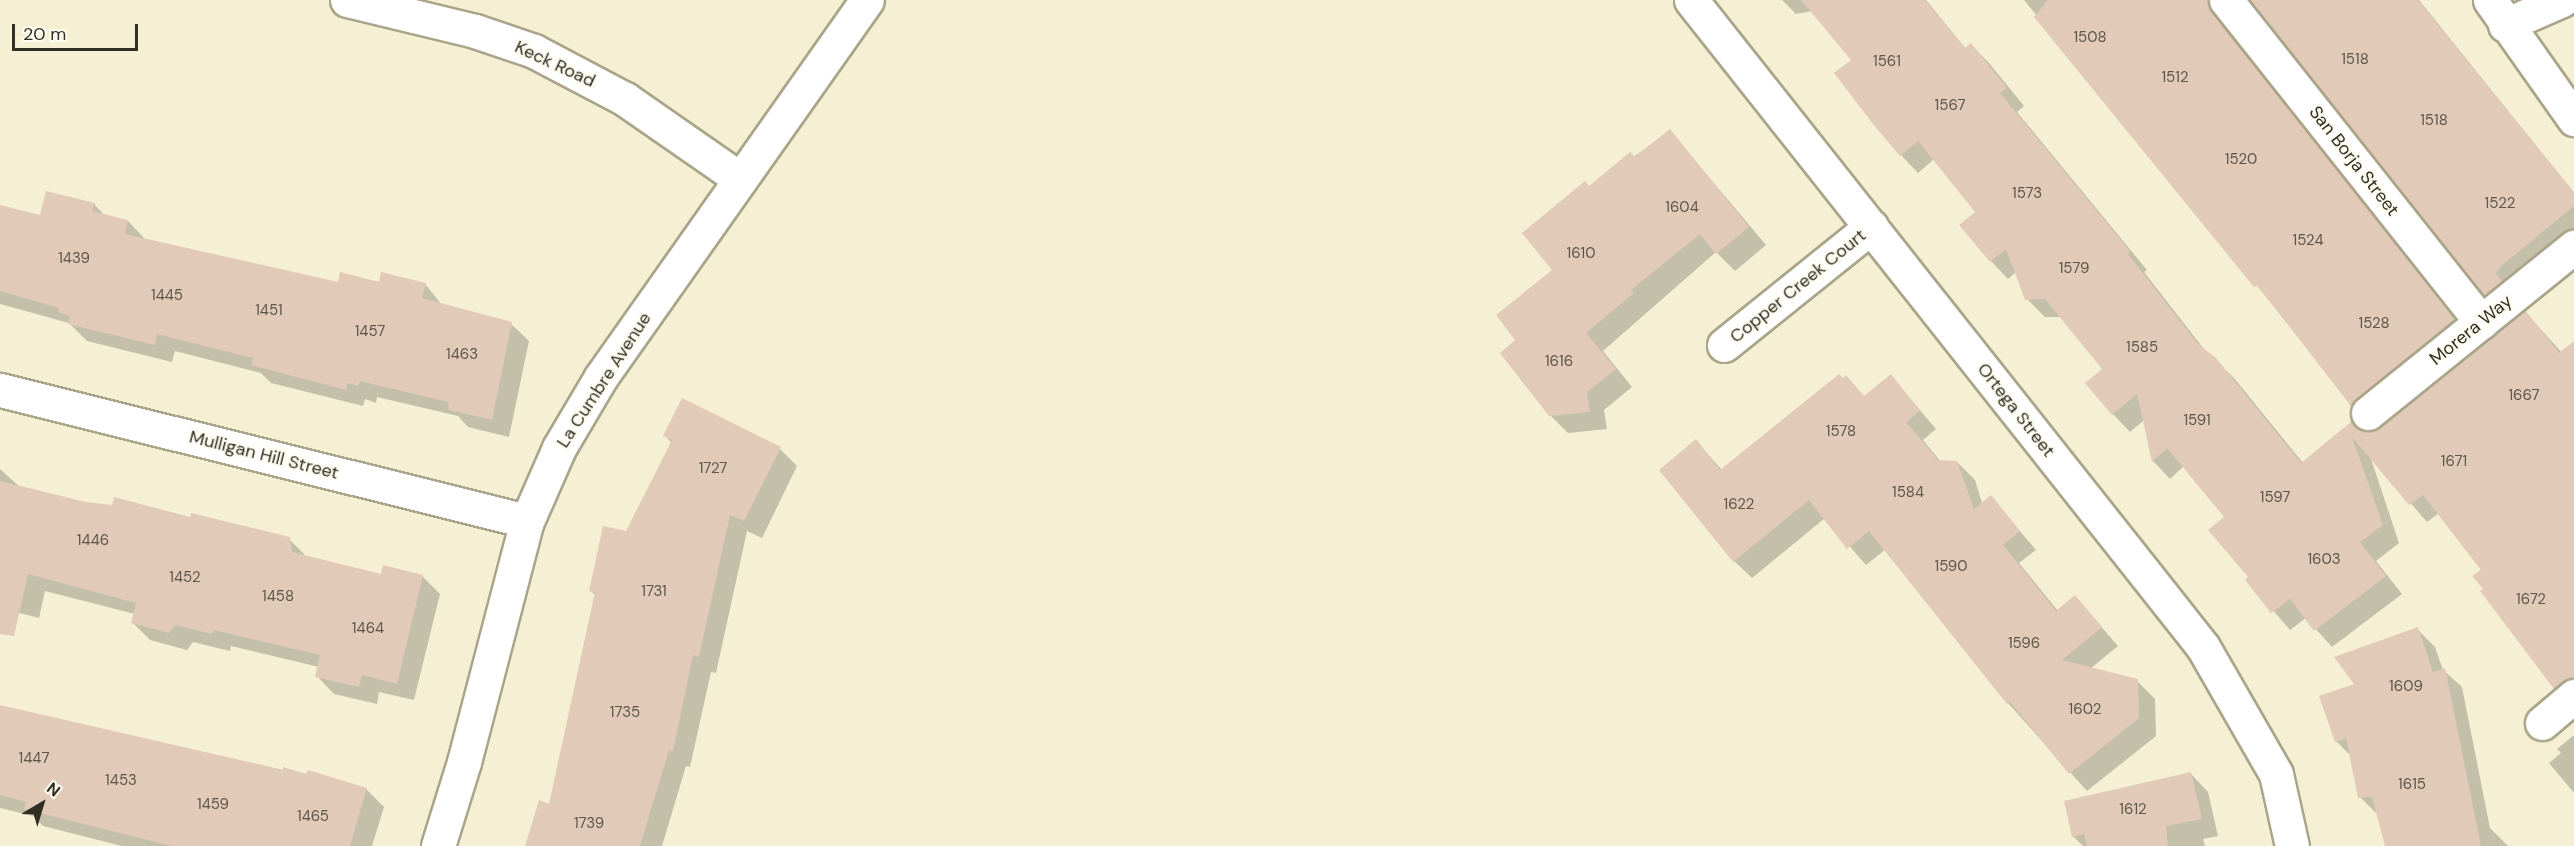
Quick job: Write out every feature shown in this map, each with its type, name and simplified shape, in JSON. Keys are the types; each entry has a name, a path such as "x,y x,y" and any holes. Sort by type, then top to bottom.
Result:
{"street":[{"name":"Keck Road","path":"347,0 475,31 542,54 625,99 740,179"},
{"name":"La Cumbre Avenue","path":"438,846 527,520 559,448 601,377 867,0"},
{"name":"Ortega Street","path":"1691,0 2203,647 2276,774 2292,846"},
{"name":"San Borja Street","path":"2226,0 2481,322"},
{"path":"2562,0 2498,13 2574,119"},
{"name":"Copper Creek Court","path":"1724,345 1871,227"},
{"name":"Morera Way","path":"2368,413 2574,248"},
{"name":"Mulligan Hill Street","path":"0,390 527,520"},
{"path":"2542,723 2574,696"}],"building":[{"path":"1801,0 1925,0 1965,48 1971,43 2007,88 2000,93 2130,251 2128,254 2198,344 2216,358 2301,463 2352,421 2362,431 2380,428 2525,310 2559,353 2574,341 2574,678 2554,689 2480,591 2483,589 2472,576 2481,570 2423,495 2409,505 2352,437 2383,525 2360,542 2386,576 2314,631 2290,599 2271,613 2245,580 2248,577 2208,530 2224,517 2167,448 2152,462 2137,394 2112,415 2085,383 2102,369 2045,299 2025,300 2006,249 1990,262 1959,225 1975,212 1918,141 1900,156 1873,124 1834,73 1851,60"},
{"path":"2048,0 2208,0 2211,12 2455,319 2351,406 2257,285 2254,287 2034,17"},
{"path":"2250,0 2418,0 2574,192 2574,206 2500,267 2496,274 2502,281 2484,296"},
{"path":"1670,129 1749,227 1716,254 1700,234 1631,290 1634,293 1586,333 1616,369 1587,392 1590,412 1549,416 1500,353 1515,340 1496,315 1552,270 1522,233 1585,181 1589,186 1630,152 1635,157"},
{"path":"46,191 95,203 92,211 128,220 125,234 338,282 340,272 379,282 381,272 426,283 422,298 512,322 492,420 449,410 448,402 360,381 358,386 347,383 346,390 251,365 253,358 157,334 155,345 68,324 70,316 58,312 59,308 0,291 0,205 40,215"},
{"path":"1839,374 1843,378 1846,375 1864,396 1891,374 1920,411 1906,422 1938,460 1957,461 1974,509 1991,495 2020,531 2003,545 2056,611 2075,595 2102,627 2062,660 2138,679 2139,718 2069,774 2010,702 2007,704 1869,531 1847,549 1809,500 1733,562 1659,470 1696,439 1720,470"},
{"path":"682,398 781,447 744,521 730,515 699,657 693,655 673,751 669,750 640,846 525,846 539,800 549,804 595,592 589,591 603,526 626,531 672,440 663,436"},
{"path":"0,481 86,502 112,505 114,497 190,517 191,513 290,537 292,552 381,574 383,565 423,575 397,684 362,675 359,687 315,677 320,655 214,630 212,634 175,625 169,633 131,623 136,603 28,574 14,636 0,634"},
{"path":"2418,627 2433,672 2445,668 2481,846 2385,846 2372,797 2358,798 2346,738 2335,742 2319,696 2354,684 2334,657"},
{"path":"0,705 283,770 283,767 306,774 308,770 367,788 350,846 172,846 24,809 26,802 0,795"},
{"path":"2191,772 2202,819 2166,826 2168,846 2087,846 2084,834 2072,837 2064,801"}]}
